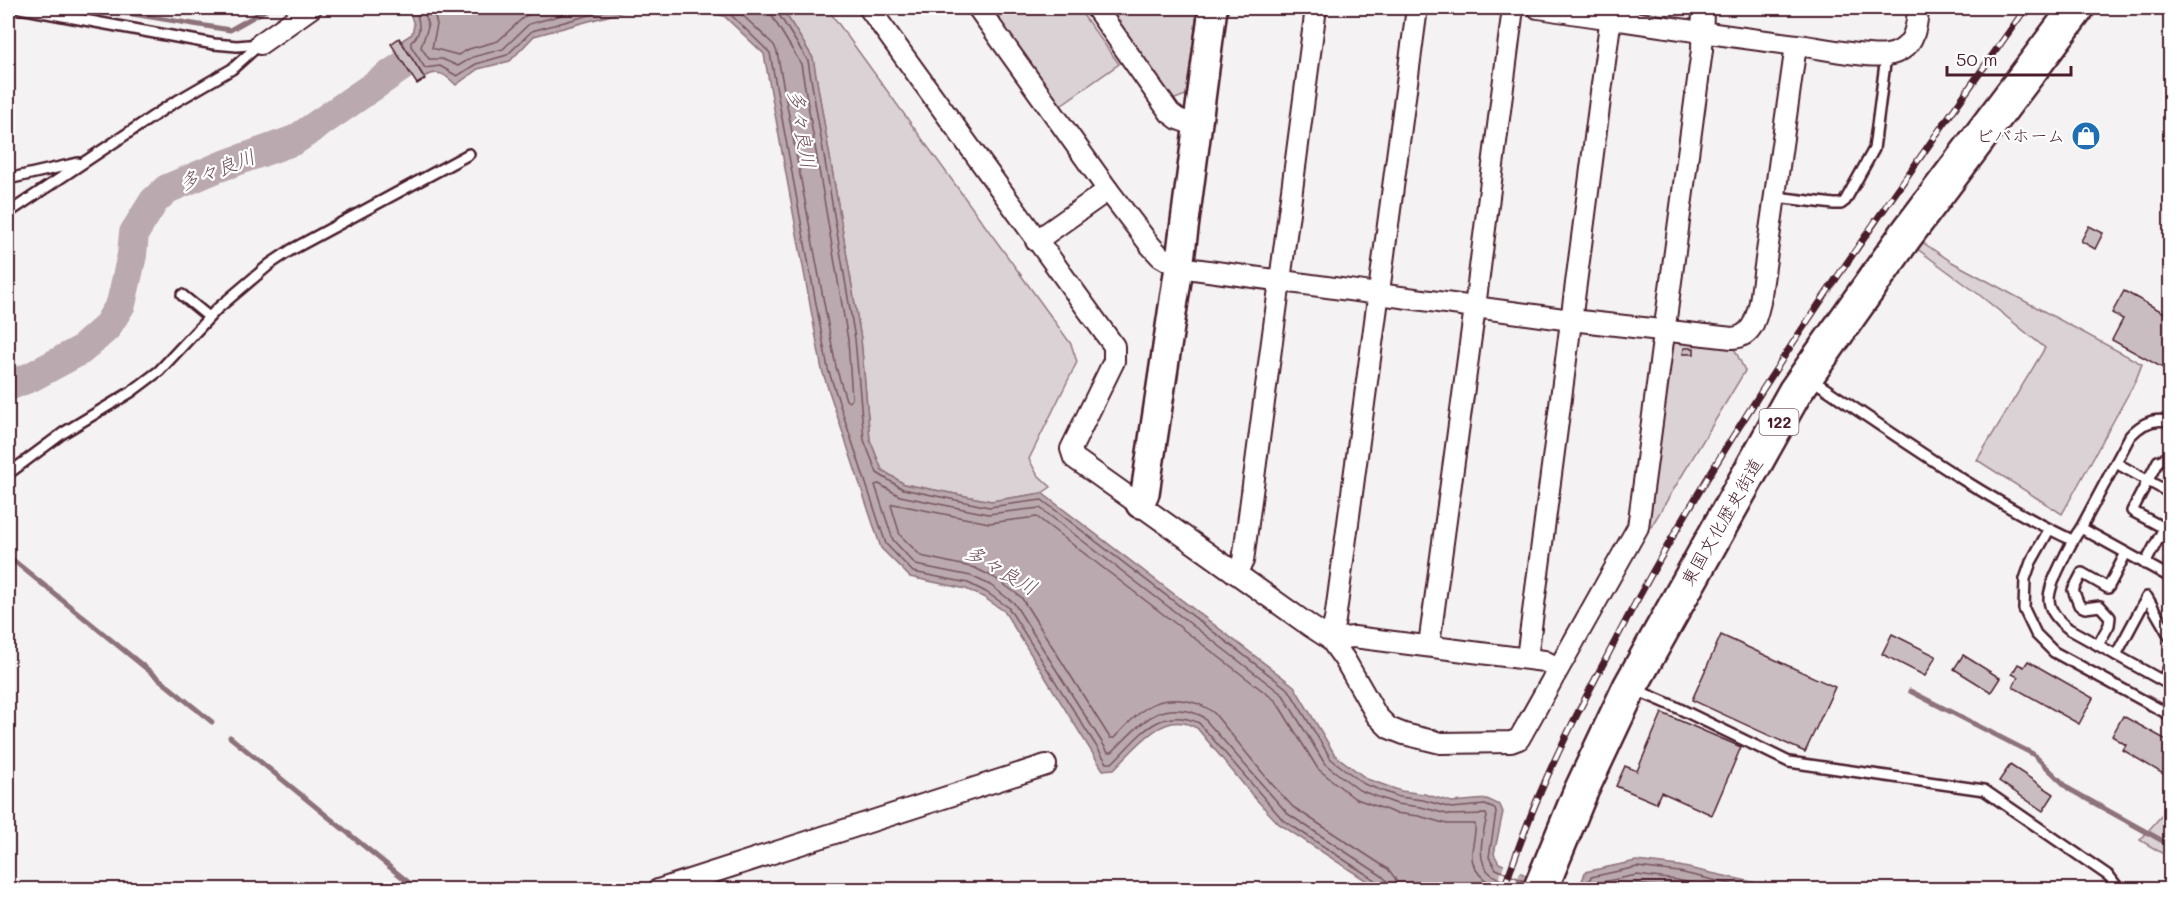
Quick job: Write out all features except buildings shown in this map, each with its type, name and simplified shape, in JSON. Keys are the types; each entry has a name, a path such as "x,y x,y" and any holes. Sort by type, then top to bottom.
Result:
{"highway":[{"name":"東国文化歴史街道","path":"1542,883 1629,687 1806,376 1906,235 2077,8"}],"street":[{"path":"260,44 311,8"},
{"path":"869,8 1114,346 1114,361 1071,449 1074,458 1330,639 1382,722 1396,732 1441,743 1511,742 1519,739 1638,527 1702,50 1703,8"},
{"path":"978,8 1108,190 1160,256 1179,267 1571,320 1732,338 1743,337 1747,334 1756,318 1760,302 1796,45"},
{"path":"1096,8 1170,113 1178,119 1197,126"},
{"path":"1140,504 1145,493 1179,267 1214,8"},
{"path":"1235,573 1243,561 1316,8"},
{"path":"1330,639 1335,620 1417,8"},
{"path":"1429,645 1513,8"},
{"path":"1538,8 1611,13 1701,31 1886,56 1908,46 1913,40 1918,8"},
{"path":"1527,658 1611,13"},
{"path":"1036,241 1108,190"},
{"path":"1330,639 1354,637 1429,645 1544,661 1558,668"},
{"path":"658,890 1046,765"}],"lane":[{"path":"20,8 214,44 237,46 260,44"},
{"path":"8,213 170,105 232,69 260,44"},
{"path":"1776,197 1834,204 1841,204 1845,201 1874,149 1886,56"},
{"path":"8,474 63,433 131,392 159,371 209,317 247,282 291,250 469,154"},
{"path":"8,179 81,163"},
{"path":"182,295 209,317"},
{"path":"1806,376 1963,478 2049,530 2072,540"},
{"path":"2170,422 2163,420 2139,426 2130,436 2081,528 2072,540 2049,589 2052,611 2069,629 2167,683 2170,665"},
{"path":"2145,564 2164,528 2132,511 2158,461 2170,457"},
{"path":"2116,463 2170,493"},
{"path":"2081,528 2145,564 2170,575"},
{"path":"2049,530 2031,562 2025,579 2024,609 2036,634 2054,652 2170,715"},
{"path":"2098,645 2109,625 2110,616 2100,606 2085,608 2079,605 2074,598 2073,590 2082,573 2108,588 2126,553"},
{"path":"2116,655 2147,597 2170,637"},
{"path":"1629,687 1676,707 1789,762 1984,790 2109,876 2118,888"}],"shaded area":[{"path":"782,8 827,8 1071,344 1077,362 1029,459 1037,474 1051,487 1042,493 991,501 904,484 882,470 870,440 861,339 813,58"},
{"path":"988,8 1078,8 1119,64 1058,107"},
{"path":"1106,8 1198,8 1186,95 1171,98"},
{"path":"1919,240 1952,262 2142,364 2135,382 2062,514 1977,460 2045,348 1977,293 1916,248"},
{"path":"1679,340 1733,346 1745,371 1651,527 1648,525 1669,347"},
{"path":"2170,806 2170,858 2140,840"}],"water":[{"path":"414,8 637,8 534,36 510,61 478,69 456,85 437,73 424,77 401,41 412,34 414,25 409,10"},
{"path":"687,8 782,8 813,58 861,339 870,440 882,470 904,484 991,501 1042,493 1294,686 1335,755 1367,779 1401,791 1424,794 1452,802 1487,799 1500,805 1503,812 1494,854 1499,863 1557,889 1379,889 1279,824 1197,728 1187,724 1173,723 1154,731 1114,769 1103,770 1004,611 966,589 910,577 881,548 822,370 764,54 724,16"},
{"path":"1636,861 1679,866 1784,889 1571,889 1581,883 1585,872"}],"pier":[{"path":"1505,863 1521,870 1513,889 1494,889"}],"waterway":[{"path":"96,8 230,30 269,8"},
{"name":"多々良川","path":"8,386 31,377 81,350 106,328 121,304 132,255 134,233 154,201 167,189 219,167 295,140 404,65"},
{"path":"8,556 212,722"},
{"path":"1910,691 2033,754 2069,789 2170,845"},
{"path":"230,737 418,890"}],"railway":[{"path":"1503,890 1533,809 1574,720 1659,561 1707,479 1809,319 2026,8"}],"place":[{"name":"ビバホーム","path":"2086,136"}]}
